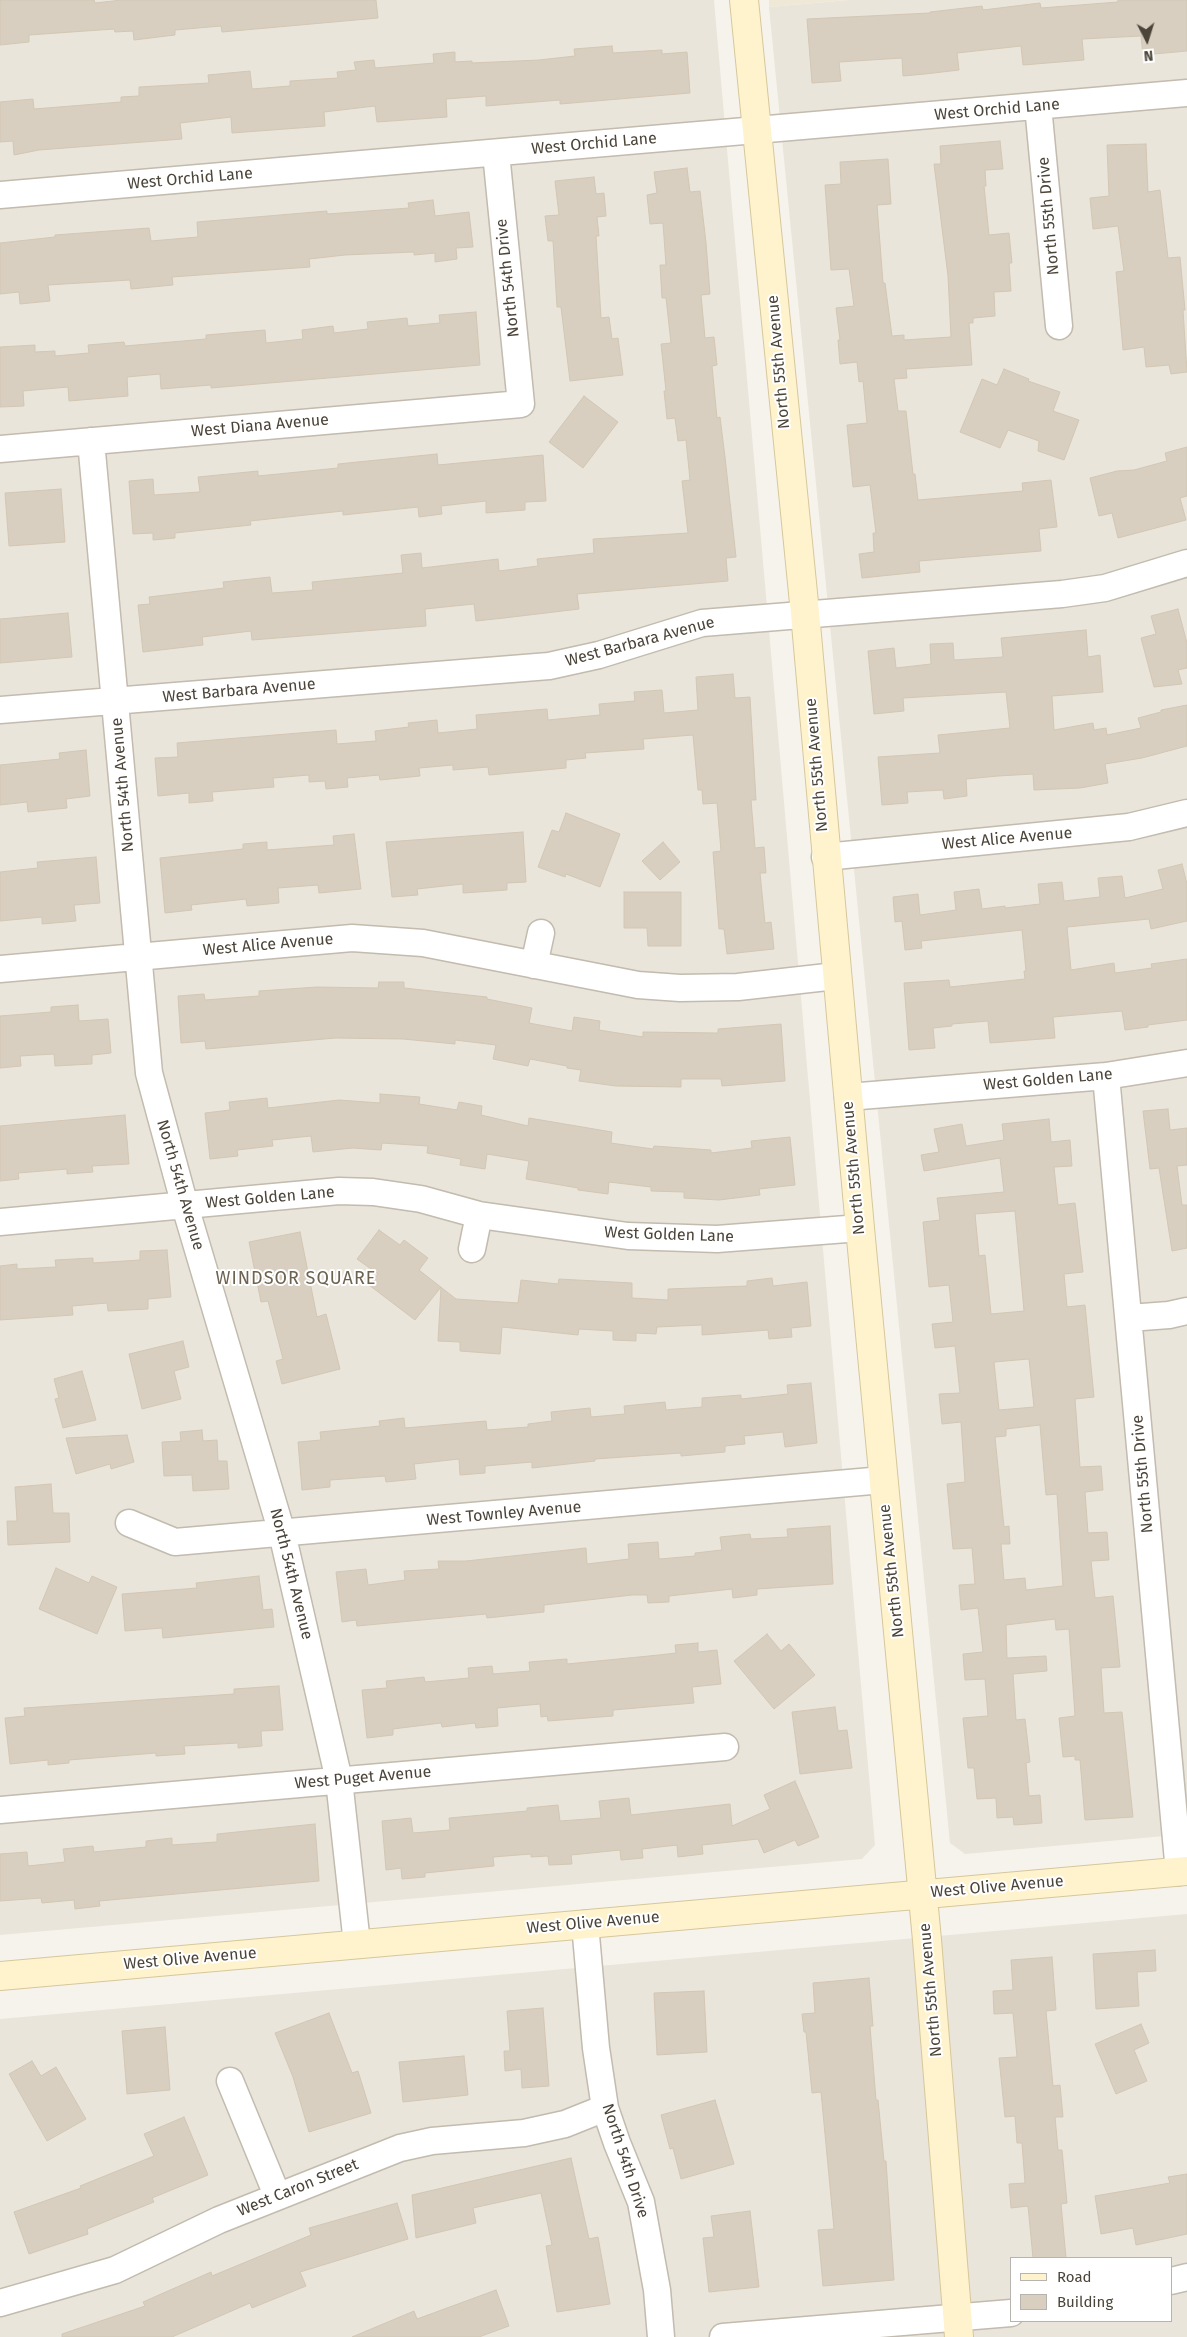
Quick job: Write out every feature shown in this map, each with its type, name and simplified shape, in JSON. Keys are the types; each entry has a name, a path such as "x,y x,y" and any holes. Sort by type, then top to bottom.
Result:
{"street":[{"name":"North 55th Avenue","path":"744,0 805,613 825,857 923,1893 958,2327"},
{"name":"West Orchid Lane","path":"0,195 1187,93"},
{"name":"North 55th Drive","path":"1038,106 1059,326"},
{"name":"North 54th Drive","path":"496,153 521,404"},
{"name":"West Diana Avenue","path":"0,449 521,404"},
{"name":"North 54th Avenue","path":"91,440 149,1073 185,1206 282,1534 339,1780 357,1944"},
{"name":"West Barbara Avenue","path":"0,710 549,666 599,655 702,623 805,613 1062,594 1105,588 1187,563"},
{"name":"West Alice Avenue","path":"825,857 1129,827 1187,813"},
{"path":"534,965 541,933"},
{"name":"West Alice Avenue","path":"0,969 352,938 423,944 638,985 680,988 738,986 836,976"},
{"name":"West Golden Lane","path":"848,1097 1106,1076 1187,1063"},
{"name":"North 55th Drive","path":"1106,1076 1183,1872"},
{"name":"West Golden Lane","path":"0,1222 339,1191 373,1192 421,1199 479,1215 628,1236 716,1239 860,1228"},
{"path":"472,1249 479,1215"},
{"path":"1129,1318 1169,1315 1187,1311"},
{"name":"West Townley Avenue","path":"129,1523 175,1542 883,1480"},
{"name":"West Puget Avenue","path":"0,1810 725,1747"},
{"name":"West Olive Avenue","path":"0,1976 923,1893 1183,1872"},
{"name":"North 54th Drive","path":"585,1924 596,2048 605,2108 641,2202 655,2280 661,2337"},
{"path":"230,2081 277,2195"},
{"name":"West Caron Street","path":"0,2302 114,2270 277,2195 400,2148 432,2141 524,2133 566,2124 605,2108"},
{"path":"1172,2281 1187,2277"},
{"path":"723,2337 958,2327 1010,2312"}],"shaded area":[{"path":"0,0 714,0 875,1845 862,1859 0,1935"},
{"path":"769,0 848,0 769,7"},
{"path":"848,0 1187,0 1187,1834 965,1854 950,1843 769,7"},
{"path":"1187,1914 1187,2337 0,2337 0,2019"}],"building":[{"path":"0,0 94,0 95,3 122,0 376,0 378,18 222,32 221,26 175,30 175,35 134,40 133,31 115,32 114,29 29,35 29,42 0,45"},
{"path":"1118,0 1187,0 1187,51 1143,55 1141,36 1082,39 1084,60 1023,65 1021,46 957,53 959,70 903,76 902,58 839,62 841,81 812,83 807,19 930,13 982,6 983,10 1040,3 1041,8 1118,2"},
{"path":"612,46 613,53 662,50 662,54 687,52 690,93 560,104 560,100 486,106 486,96 446,99 447,117 377,122 375,106 324,112 325,126 232,133 231,117 180,123 182,139 39,150 14,155 13,141 0,142 0,102 33,99 34,109 121,102 121,97 139,96 139,87 209,83 208,75 250,71 252,89 290,86 290,81 338,78 337,72 356,70 354,62 374,60 375,68 434,63 433,54 455,52 455,62 539,60 575,56 574,49"},
{"path":"1000,141 1003,169 985,170 986,186 984,186 989,235 1009,233 1012,263 1009,263 1011,291 994,292 995,316 973,318 973,323 969,323 972,365 906,369 907,378 894,379 898,411 906,411 918,500 1023,491 1022,483 1051,480 1057,527 1039,529 1041,551 919,561 920,572 862,578 859,554 874,552 873,533 876,533 870,485 853,487 847,425 867,423 863,381 859,382 857,362 840,364 838,340 840,340 836,308 854,306 849,269 831,270 825,185 841,184 840,162 888,159 891,204 877,205 883,283 885,283 892,336 904,335 904,340 951,337 948,276 934,164 941,164 940,146"},
{"path":"1146,144 1148,192 1160,190 1168,258 1180,257 1185,310 1183,310 1187,372 1171,374 1169,365 1146,367 1144,347 1123,350 1116,272 1124,271 1118,226 1093,229 1090,198 1109,196 1107,145"},
{"path":"687,168 690,192 700,191 706,243 710,294 701,295 705,338 714,337 717,365 712,366 717,418 720,417 736,557 726,558 728,581 577,594 579,609 476,621 474,604 425,609 426,626 252,640 251,631 202,637 203,645 143,652 138,605 150,604 149,597 224,588 223,582 270,577 272,593 313,590 312,582 403,573 401,555 421,553 422,568 498,559 499,571 538,566 537,559 594,553 593,539 688,533 682,481 690,480 686,440 678,441 675,418 667,419 664,391 666,391 661,344 671,343 666,298 662,298 660,265 666,265 663,223 650,224 647,195 657,193 654,172"},
{"path":"594,177 596,194 604,193 606,216 597,217 599,236 596,236 601,318 609,317 612,339 618,338 623,375 570,381 561,307 557,307 553,241 548,241 545,216 559,215 555,181"},
{"path":"433,200 435,216 469,212 473,247 456,248 457,259 435,262 435,253 414,255 414,252 345,255 309,259 310,267 172,277 173,285 131,289 130,280 48,285 50,301 20,304 19,292 0,294 0,243 55,237 55,235 149,228 151,241 198,237 197,222 327,211 327,214 409,208 408,203"},
{"path":"476,312 480,365 211,388 211,385 161,389 160,374 127,377 128,396 69,401 68,387 23,391 24,406 0,407 0,347 35,345 35,352 55,351 55,356 89,353 88,345 124,342 125,346 206,339 206,335 265,330 266,343 303,339 302,330 333,326 334,333 368,329 367,322 407,318 408,326 440,323 439,315"},
{"path":"1004,369 1029,379 1028,381 1060,392 1053,411 1079,420 1064,460 1038,451 1039,441 1008,430 1000,448 960,432 982,379 997,385"},
{"path":"584,396 618,422 583,468 549,442"},
{"path":"1187,447 1187,496 1180,498 1186,520 1118,538 1112,513 1099,516 1090,478 1117,471 1134,470 1167,461 1165,453"},
{"path":"437,454 438,465 543,455 546,501 525,502 525,510 486,513 486,501 441,506 442,514 419,517 418,507 343,515 343,511 250,521 251,525 175,533 175,538 153,540 153,533 133,534 129,481 153,479 154,495 200,492 198,477 258,471 258,476 338,468 338,464"},
{"path":"61,489 65,542 9,546 5,493"},
{"path":"1178,609 1187,643 1187,668 1178,670 1182,684 1154,687 1141,638 1156,634 1151,616"},
{"path":"68,613 72,657 0,663 0,619"},
{"path":"1086,630 1088,657 1100,655 1103,692 1052,696 1054,730 1093,723 1094,730 1106,728 1107,735 1141,728 1138,718 1161,712 1161,710 1187,705 1187,746 1142,758 1105,764 1108,783 1080,788 1034,790 1033,774 966,779 967,796 944,799 943,790 907,792 908,803 882,805 878,757 940,753 938,735 1010,728 1006,692 903,698 904,711 874,714 868,651 894,648 896,668 931,664 930,644 953,643 954,660 1003,657 1001,638"},
{"path":"733,674 735,698 750,697 756,800 751,800 755,848 764,847 766,873 760,873 765,923 771,922 774,949 727,954 724,929 719,929 713,852 721,851 717,803 703,804 702,790 698,790 693,735 643,739 644,749 585,753 586,758 566,760 566,768 489,775 488,767 453,770 453,765 419,768 420,776 380,780 379,775 347,778 348,787 326,789 325,781 309,782 309,775 273,778 274,787 212,792 213,801 189,803 189,793 158,796 155,758 178,757 177,743 336,730 337,744 376,741 375,731 409,727 408,723 437,720 438,733 477,729 476,715 547,709 548,720 600,715 599,704 635,701 634,692 662,690 664,713 698,710 696,677"},
{"path":"86,750 90,796 66,799 67,808 28,812 27,802 0,805 0,765 60,759 59,753"},
{"path":"566,813 620,834 600,887 566,874 565,877 538,867 552,830 559,832"},
{"path":"523,832 526,882 507,883 507,890 463,893 463,884 417,889 418,895 392,897 386,842"},
{"path":"354,834 361,889 319,893 318,885 278,888 279,903 247,906 246,899 191,905 192,910 165,913 160,858 243,849 243,844 267,842 267,850 334,845 333,836"},
{"path":"663,842 680,862 660,880 642,861"},
{"path":"96,857 100,903 74,905 76,921 42,924 42,917 0,921 0,872 38,868 37,862"},
{"path":"1182,864 1187,884 1187,921 1151,929 1149,919 1067,927 1071,970 1114,963 1115,973 1152,968 1151,964 1187,959 1187,1020 1125,1030 1122,1011 1053,1017 1055,1038 990,1043 988,1021 952,1024 952,1026 933,1028 935,1048 909,1050 904,983 949,980 950,987 1025,979 1022,930 921,941 922,948 905,950 902,921 895,922 893,897 918,894 920,915 956,910 954,892 979,889 982,909 1005,906 1005,908 1040,904 1038,884 1062,882 1064,901 1100,897 1098,878 1122,876 1125,898 1163,889 1158,870"},
{"path":"624,892 681,892 681,946 648,946 647,928 624,928"},
{"path":"379,982 404,982 404,988 487,997 487,999 532,1008 529,1023 572,1031 574,1017 600,1021 599,1030 643,1037 643,1032 718,1033 718,1029 781,1024 785,1081 722,1086 721,1079 681,1079 681,1087 616,1086 579,1081 581,1070 567,1068 567,1066 530,1059 528,1066 493,1059 496,1045 455,1040 455,1044 403,1039 336,1038 206,1049 205,1041 181,1043 178,996 204,994 205,1000 259,996 259,991 317,987 378,988"},
{"path":"78,1005 79,1021 108,1019 111,1053 92,1055 92,1064 55,1066 54,1054 20,1056 21,1066 0,1068 0,1016 51,1012 51,1007"},
{"path":"380,1094 420,1097 419,1104 457,1110 459,1102 482,1106 481,1115 528,1126 529,1118 612,1132 611,1143 653,1149 654,1146 711,1150 711,1153 752,1148 751,1141 790,1137 795,1185 759,1189 760,1195 719,1200 684,1198 684,1192 651,1191 651,1187 609,1182 608,1194 526,1179 529,1161 487,1154 485,1169 460,1165 461,1159 427,1153 428,1146 382,1143 381,1150 353,1148 313,1152 311,1136 272,1140 273,1146 237,1150 238,1156 210,1159 205,1113 230,1110 229,1102 267,1098 268,1108 339,1100 380,1103"},
{"path":"1168,1109 1170,1130 1187,1128 1187,1165 1177,1166 1182,1205 1187,1205 1187,1248 1172,1251 1159,1168 1150,1169 1143,1111"},
{"path":"125,1115 129,1164 92,1166 93,1172 67,1174 67,1169 18,1173 19,1179 0,1181 0,1126"},
{"path":"1049,1119 1051,1142 1070,1140 1072,1166 1054,1167 1058,1205 1075,1203 1083,1272 1064,1274 1067,1307 1085,1305 1094,1397 1075,1399 1080,1467 1101,1466 1103,1490 1085,1492 1088,1533 1107,1532 1109,1560 1091,1561 1095,1598 1113,1596 1120,1667 1101,1668 1104,1713 1122,1712 1133,1817 1085,1820 1080,1760 1075,1760 1075,1756 1063,1757 1059,1718 1075,1716 1069,1629 1056,1630 1055,1619 1006,1625 1007,1658 1046,1656 1047,1671 1013,1674 1016,1720 1025,1719 1030,1762 1026,1763 1029,1796 1040,1795 1042,1823 1014,1825 1013,1817 997,1818 996,1798 977,1799 974,1768 968,1768 963,1718 988,1716 985,1679 965,1680 963,1654 983,1652 978,1608 961,1610 959,1585 975,1584 972,1548 953,1549 947,1484 965,1482 961,1422 942,1424 939,1394 960,1393 955,1346 935,1348 932,1324 953,1322 949,1285 929,1287 923,1222 940,1220 937,1198 1004,1192 1000,1158 924,1171 921,1155 939,1152 934,1129 962,1124 966,1146 1004,1140 1002,1124","holes":["1015,1211 1024,1311 991,1314 985,1255 979,1256 975,1214","1029,1359 1034,1407 999,1410 994,1362","1040,1425 1046,1495 1057,1494 1063,1586 1026,1590 1025,1578 1004,1580 1001,1544 1010,1544 1009,1526 1004,1527 995,1437 1006,1436 1006,1429"]},
{"path":"379,1230 400,1245 404,1240 428,1258 419,1270 441,1287 415,1320 369,1285 378,1274 357,1259"},
{"path":"300,1232 317,1317 326,1314 340,1369 282,1384 276,1361 283,1359 268,1301 261,1302 249,1242"},
{"path":"167,1250 171,1297 148,1299 148,1309 108,1311 107,1303 72,1306 73,1315 0,1320 0,1266 17,1264 17,1269 56,1267 55,1260 93,1258 93,1263 140,1260 140,1251"},
{"path":"772,1278 773,1286 807,1282 811,1326 791,1328 792,1337 769,1339 768,1330 702,1335 702,1325 657,1327 656,1334 636,1333 636,1341 613,1340 613,1331 579,1329 578,1335 502,1327 500,1354 460,1351 460,1342 438,1341 441,1287 456,1299 518,1303 521,1280 558,1284 559,1279 632,1283 632,1298 668,1300 668,1289 747,1286 747,1281"},
{"path":"183,1341 189,1367 174,1371 181,1399 142,1409 129,1354"},
{"path":"82,1371 96,1420 63,1428 55,1399 59,1398 54,1379"},
{"path":"811,1383 817,1443 785,1447 783,1432 744,1436 745,1444 725,1446 725,1452 681,1456 681,1453 595,1459 595,1461 532,1468 532,1462 485,1466 485,1473 460,1475 459,1459 414,1464 416,1479 386,1482 385,1476 330,1480 330,1487 302,1490 298,1442 321,1440 320,1432 380,1426 379,1421 404,1418 405,1428 486,1421 487,1430 528,1427 528,1424 552,1421 551,1412 590,1408 591,1417 625,1414 624,1406 665,1402 666,1410 702,1407 702,1398 741,1395 741,1399 788,1394 787,1385"},
{"path":"202,1430 203,1441 217,1440 218,1461 227,1461 229,1489 193,1491 192,1475 164,1476 162,1442 181,1441 180,1432"},
{"path":"127,1435 134,1462 111,1469 110,1464 76,1474 66,1438"},
{"path":"51,1484 53,1513 69,1513 70,1542 8,1545 7,1521 17,1521 15,1487"},
{"path":"830,1526 833,1584 757,1589 757,1595 733,1598 732,1589 669,1596 669,1602 648,1603 647,1595 632,1595 544,1605 544,1612 487,1618 486,1614 357,1626 356,1620 342,1622 336,1572 366,1569 368,1585 405,1580 404,1571 439,1569 438,1561 466,1561 586,1548 587,1564 629,1559 628,1544 658,1542 659,1559 695,1556 695,1553 722,1550 720,1537 750,1534 751,1539 788,1537 787,1529"},
{"path":"56,1568 89,1583 92,1576 117,1587 97,1634 39,1609"},
{"path":"259,1576 263,1610 272,1609 274,1627 163,1638 162,1628 125,1631 122,1594 197,1588 196,1583"},
{"path":"767,1634 781,1651 789,1644 815,1675 774,1709 734,1661"},
{"path":"698,1643 698,1652 717,1650 721,1684 692,1687 694,1703 613,1710 613,1716 548,1721 547,1716 541,1717 540,1704 497,1708 498,1726 476,1728 475,1723 442,1727 441,1723 393,1729 393,1735 367,1738 362,1690 387,1688 386,1681 424,1677 425,1682 469,1678 468,1668 492,1666 493,1674 530,1671 529,1662 567,1659 567,1664 659,1655 676,1653 675,1645"},
{"path":"279,1686 283,1730 261,1731 262,1746 238,1748 238,1743 184,1746 185,1754 156,1756 156,1753 69,1760 69,1763 48,1765 48,1760 10,1764 5,1718 25,1716 24,1708 234,1694 234,1689"},
{"path":"835,1707 838,1731 847,1730 852,1768 800,1774 792,1712"},
{"path":"795,1781 819,1837 798,1846 795,1840 764,1853 758,1839 702,1845 703,1854 678,1857 677,1845 642,1849 643,1858 621,1860 620,1850 571,1855 572,1864 549,1865 548,1856 531,1857 531,1854 493,1857 494,1866 425,1873 425,1877 402,1879 401,1868 386,1870 382,1821 411,1818 413,1833 450,1830 449,1818 527,1811 527,1808 558,1805 560,1821 601,1818 599,1801 629,1798 631,1815 730,1804 732,1826 770,1809 764,1795"},
{"path":"315,1824 319,1881 99,1901 100,1906 75,1909 74,1900 42,1903 41,1898 0,1901 0,1854 27,1852 28,1866 65,1862 63,1849 93,1846 94,1852 146,1847 146,1841 172,1838 172,1845 217,1842 217,1834"},
{"path":"1155,1950 1156,1971 1137,1972 1139,2006 1096,2009 1093,1954"},
{"path":"1052,1957 1056,2010 1046,2011 1053,2086 1060,2085 1063,2117 1055,2117 1058,2150 1062,2150 1067,2203 1061,2204 1066,2257 1033,2257 1028,2206 1011,2208 1009,2184 1025,2183 1022,2143 1017,2143 1015,2116 1005,2117 999,2058 1017,2057 1013,2013 994,2014 993,1991 1013,1990 1011,1960"},
{"path":"869,1978 873,2026 870,2026 876,2100 878,2100 884,2161 886,2161 894,2280 823,2286 818,2230 834,2229 821,2092 812,2093 806,2032 804,2032 802,2014 815,2013 813,1983"},
{"path":"704,1991 707,2052 657,2055 654,1993"},
{"path":"543,2008 549,2086 522,2088 521,2069 505,2071 504,2051 510,2051 507,2011"},
{"path":"329,2013 352,2073 358,2071 371,2113 309,2132 293,2077 275,2033"},
{"path":"1141,2024 1149,2043 1134,2050 1147,2081 1116,2094 1095,2044"},
{"path":"165,2027 170,2090 127,2094 122,2031"},
{"path":"464,2056 468,2095 403,2102 399,2062"},
{"path":"32,2061 41,2076 56,2067 86,2119 47,2141 9,2074"},
{"path":"715,2100 734,2164 681,2179 673,2148 670,2149 661,2115"},
{"path":"184,2117 208,2175 152,2198 154,2202 87,2229 88,2234 29,2254 14,2212 81,2188 80,2186 154,2156 144,2134"},
{"path":"571,2158 589,2239 598,2237 610,2304 557,2312 546,2246 552,2245 541,2193 473,2208 476,2223 416,2238 412,2195"},
{"path":"1187,2174 1187,2234 1136,2245 1133,2228 1101,2234 1095,2196 1170,2183 1168,2177"},
{"path":"397,2203 408,2239 300,2272 306,2286 252,2308 250,2303 172,2337 62,2337 62,2334 145,2306 143,2302 211,2272 212,2276 311,2235 309,2228"},
{"path":"750,2211 759,2287 709,2292 703,2238 714,2237 711,2216"},
{"path":"496,2290 509,2326 479,2337 352,2337 414,2311 417,2319"}],"district":[{"name":"WINDSOR SQUARE","path":"296,1279"}]}
